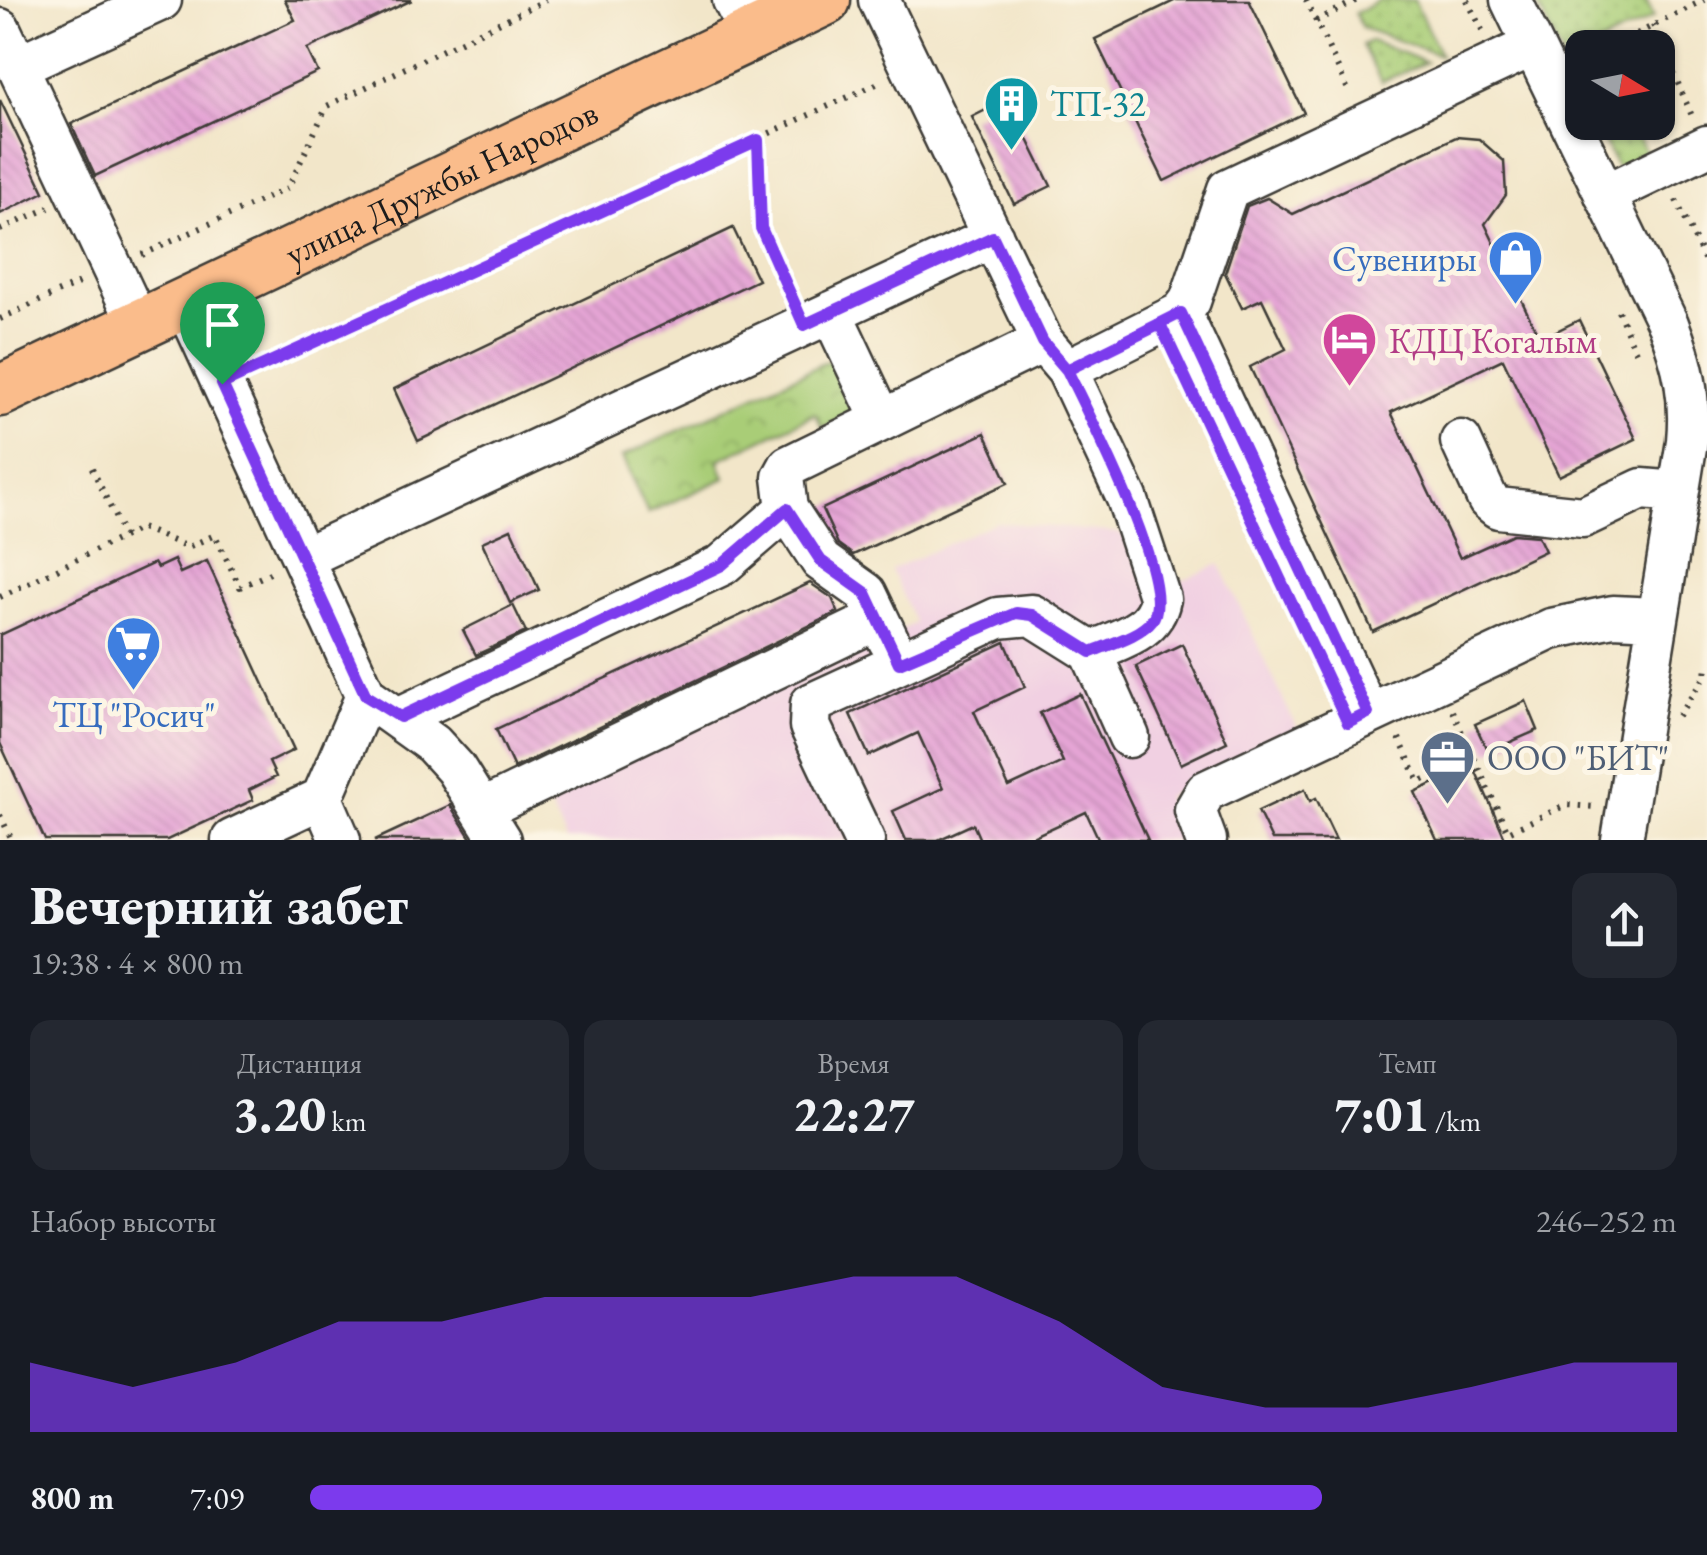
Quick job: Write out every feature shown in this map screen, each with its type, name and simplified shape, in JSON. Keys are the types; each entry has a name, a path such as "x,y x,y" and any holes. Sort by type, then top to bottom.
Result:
{"main road":[{"name":"улица Дружбы Народов","path":"0,391 185,304 742,18 825,0"}],"street":[{"path":"18,66 161,0"},
{"path":"879,0 993,237 1127,498 1160,598 1151,622 1091,652"},
{"path":"1511,0 1515,54 1605,195 1668,324 1686,376 1689,416 1622,840"},
{"path":"0,30 139,325"},
{"path":"899,663 866,593 821,561 787,509 783,477 789,466 882,420 1171,318 1190,301 1228,190 1515,54"},
{"path":"1605,195 1706,146"},
{"path":"303,558 993,237"},
{"path":"185,304 303,558 383,706 455,768 492,825 878,619"},
{"path":"1171,318 1367,714"},
{"path":"818,319 882,420"},
{"path":"1461,440 1488,500 1498,508 1583,517 1642,489 1678,492"},
{"path":"232,840 322,798 383,706 722,565 787,509"},
{"path":"864,840 808,713 811,704 1016,613 1032,615 1091,652 1129,737"},
{"path":"1206,840 1194,810 1199,797 1367,714 1576,621 1657,618"},
{"path":"322,798 340,840"}],"path":[{"path":"288,188 327,106 546,0"},
{"path":"1306,0 1363,124"},
{"path":"1316,20 1357,0"},
{"path":"1467,0 1515,54"},
{"path":"1643,30 1704,0"},
{"path":"1653,25 1706,146"},
{"path":"222,384 912,67"},
{"path":"758,140 761,228 818,319"},
{"path":"0,230 77,195"},
{"path":"1611,295 1640,362"},
{"path":"92,468 124,536"},
{"path":"0,596 141,528 188,547 214,535 240,587 303,558"},
{"path":"1677,718 1707,674 1707,666"},
{"path":"1439,680 1508,832 1566,804 1596,808"},
{"path":"1367,714 1418,782 1473,757"},
{"path":"0,815 12,840"}],"shaded area":[{"path":"996,522 1119,533 1163,554 1177,583 1220,564 1299,733 1165,797 1184,840 566,840 546,798 915,623 891,570"}],"green space":[{"path":"1381,0 1414,0 1440,55 1362,28 1355,13"},
{"path":"1535,0 1646,0 1654,17 1628,30 1565,30 1565,62"},
{"path":"1370,41 1426,62 1381,82 1362,45"},
{"path":"1603,140 1640,140 1647,155 1618,170"},
{"path":"835,358 860,411 823,428 815,414 718,460 725,478 648,513 622,457"}],"building":[{"path":"285,0 412,0 307,49 318,72 95,176 71,124 295,20"},
{"path":"1176,0 1249,0 1304,113 1164,181 1095,39"},
{"name":"ТП-32","path":"1008,99 1051,186 1014,204 972,117"},
{"path":"0,100 44,192 0,214"},
{"name":"КДЦ Когалым","path":"1456,137 1479,139 1504,161 1506,195 1485,224 1540,339 1579,320 1636,439 1559,476 1503,359 1391,412 1460,558 1513,534 1538,536 1545,551 1373,632 1250,367 1286,349 1262,299 1242,308 1225,273 1247,206 1267,198 1293,214"},
{"path":"733,228 758,280 418,441 394,389"},
{"path":"985,433 1008,483 853,555 838,544 822,509"},
{"path":"511,529 539,590 510,603 482,542"},
{"name":"ТЦ \"Росич\"","path":"174,560 180,573 207,561 294,750 269,762 276,777 249,790 253,800 167,840 45,840 0,743 0,635 154,563 157,568"},
{"path":"810,583 832,598 838,612 514,768 496,729"},
{"path":"513,605 526,632 476,655 463,630"},
{"path":"1005,642 1025,687 974,711 1009,787 1063,762 1040,713 1080,694 1148,840 1099,840 1086,812 1026,840 980,840 973,824 938,840 906,840 893,811 943,788 918,733 869,756 850,714"},
{"path":"1182,644 1227,742 1181,764 1136,666"},
{"path":"1526,701 1538,730 1488,752 1475,724"},
{"name":"ООО \"БИТ\"","path":"1473,765 1506,840 1437,840 1415,792"},
{"path":"1305,789 1310,801 1316,798 1336,840 1272,840 1258,811"},
{"path":"450,805 472,840 375,840"}],"place":[{"name":"ТП-32","path":"1011,152"},
{"name":"Сувениры","path":"1516,307"},
{"name":"КДЦ Когалым","path":"1350,389"},
{"name":"ТЦ \"Росич\"","path":"134,692"},
{"name":"ООО \"БИТ\"","path":"1448,806"}],"route":[{"path":"222,384 366,696 400,717 722,565 787,509 821,561 855,581 866,593 899,663 1016,613 1032,615 1091,652 1141,629 1151,622 1160,598 1127,498 1067,370 1160,324 1348,723 1368,713 1181,313 1067,370 1043,342 993,237 804,325 761,228 758,140 222,384"}]}
